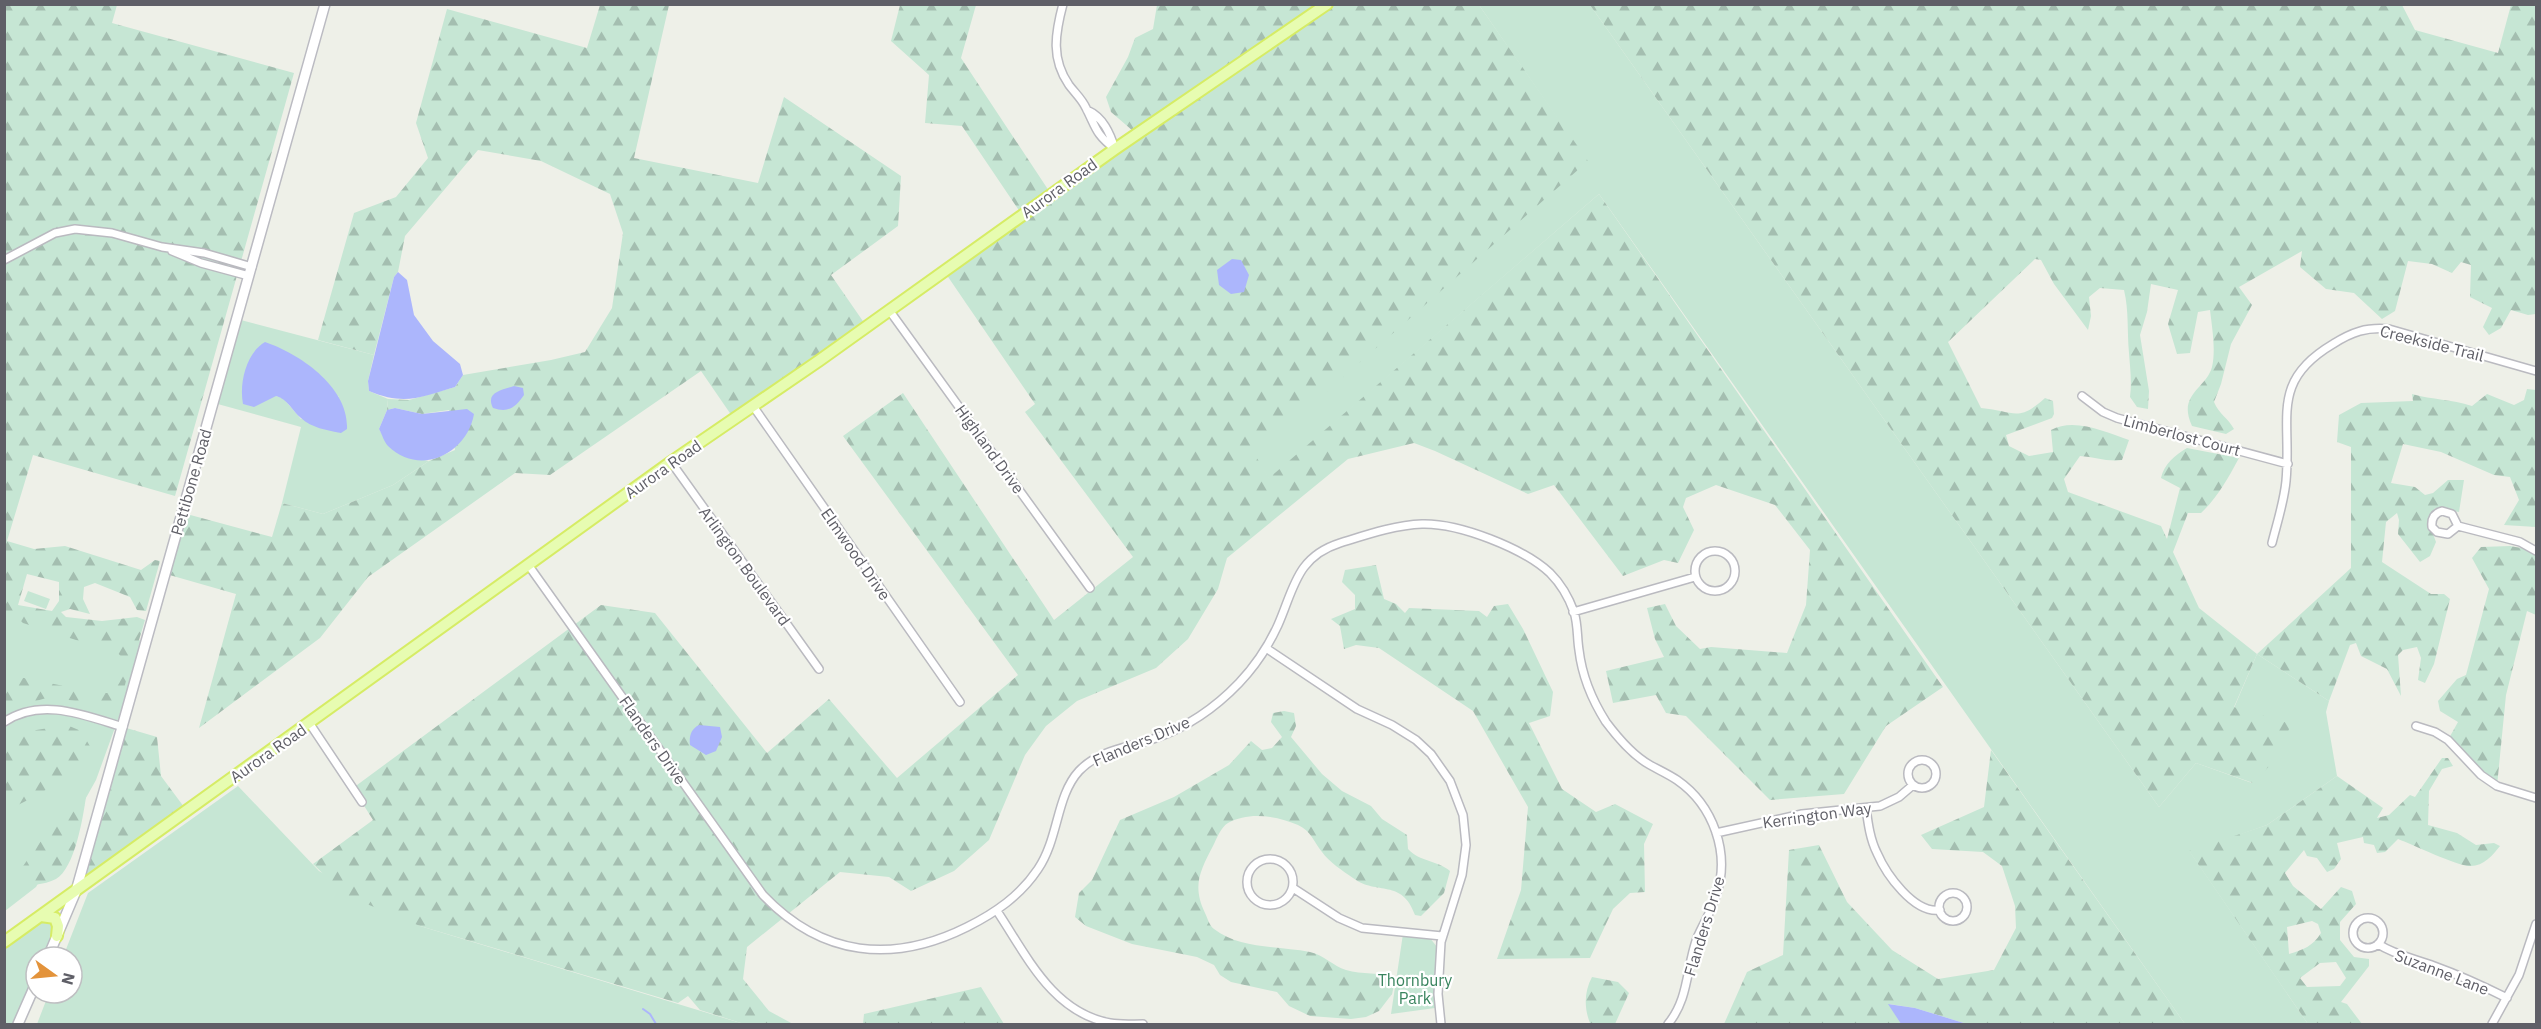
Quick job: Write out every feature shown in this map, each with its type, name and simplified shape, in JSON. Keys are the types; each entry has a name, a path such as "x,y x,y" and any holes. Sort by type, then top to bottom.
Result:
{"main road":[{"name":"Aurora Road","path":"4,942 671,462 1114,149 1327,4"},
{"path":"41,916 55,918 58,926 57,936"}],"street":[{"name":"Pettibone Road","path":"53,945 76,891 326,4"},
{"path":"1063,4 1056,28 1057,60 1062,74 1087,110 1089,119 1103,141 1114,149"},
{"path":"4,261 55,233 75,229 112,233 162,247 204,253 250,272"},
{"name":"Highland Drive","path":"889,310 1090,588"},
{"name":"Creekside Trail","path":"2272,543 2288,464 2287,406 2291,386 2313,356 2364,328 2389,329 2536,370"},
{"name":"Limberlost Court","path":"2082,396 2103,412 2117,418 2288,464"},
{"name":"Elmwood Drive","path":"753,406 960,702"},
{"name":"Arlington Boulevard","path":"671,462 819,669"},
{"name":"Flanders Drive","path":"529,566 764,895 792,921 811,933 861,949 891,950 933,942 997,911 1025,886 1045,857 1056,831 1065,794 1078,772 1099,756 1160,737 1203,713 1238,683 1266,648 1278,625 1295,579 1317,554 1336,544 1412,525 1442,525 1462,529 1528,558 1548,571 1556,580 1574,612 1584,673 1594,700 1606,721 1620,740 1640,758 1678,781 1692,793 1708,814 1716,832 1722,866 1718,893 1694,950 1683,1001 1668,1024"},
{"path":"2458,526 2520,542 2536,551"},
{"path":"1712,551 1725,554 1734,564 1734,577 1726,588 1721,590 1708,590 1695,577 1696,563 1705,553 1712,551"},
{"path":"1574,612 1695,577"},
{"path":"1266,648 1357,709 1411,736 1425,748 1445,773 1463,814 1466,845 1462,875 1442,936 1438,980 1441,1024"},
{"path":"4,722 25,712 52,709 123,727"},
{"path":"310,724 362,802"},
{"path":"2416,726 2448,740 2475,769 2497,786 2536,798"},
{"name":"Kerrington Way","path":"1921,760 1930,762 1936,774 1934,783 1922,788 1913,785 1908,777 1909,768 1921,760"},
{"name":"Kerrington Way","path":"1716,832 1802,814 1866,808 1894,801 1913,785"},
{"path":"1866,808 1874,845 1894,881 1910,898 1922,906 1940,910"},
{"path":"1276,859 1288,867 1293,880 1293,888 1290,894 1279,903 1264,904 1257,902 1248,891 1247,876 1255,864 1261,860 1276,859"},
{"path":"1293,888 1339,918 1362,928 1442,936"},
{"path":"1951,893 1963,897 1967,905 1965,914 1958,920 1945,918 1940,910 1941,901 1951,893"},
{"path":"997,911 1047,985 1062,1000 1085,1015 1102,1020 1143,1024"},
{"name":"Suzanne Lane","path":"2367,918 2379,923 2383,936 2378,944 2365,948 2357,943 2353,931 2358,922 2367,918"},
{"path":"2492,1024 2519,975 2536,924"},
{"name":"Suzanne Lane","path":"2378,944 2388,951 2436,967 2507,998"},
{"path":"18,1024 26,1005"}],"green space":[{"path":"5,5 117,5 112,23 294,73 175,496 33,455 7,541 34,549 65,546 141,570 155,560 160,561 146,611 137,610 130,597 95,583 84,587 83,599 90,614 70,609 61,612 66,617 102,621 137,617 145,620 131,667 115,650 101,648 23,623 14,614 5,616","holes":["27,574 59,582 59,601 52,611 18,605"]},
{"path":"600,5 669,5 634,158 758,183 784,97 901,176 898,226 831,275 867,327 734,419 701,371 550,475 515,473 368,577 320,638 199,728 236,594 166,574 183,513 272,537 282,503 323,514 393,485 429,461 455,450 449,410 422,414 395,408 387,410 388,399 409,400 455,387 463,375 585,352 612,308 623,233 610,194 541,161 478,150 405,236 398,272 394,277 374,355 318,340 354,213 396,197 428,158 416,123 447,9 587,48"},
{"path":"900,5 976,5 961,58 1051,194 1133,131 1111,112 1106,97 1128,57 1135,38 1153,29 1157,5 1479,5 1588,161 1255,455 1269,478 1599,194 1943,687 1886,726 1844,794 1770,800 1686,716 1666,713 1656,695 1613,703 1606,671 1664,657 1655,639 1647,608 1665,604 1676,626 1700,649 1711,647 1787,653 1806,605 1810,550 1775,505 1716,485 1686,498 1683,507 1694,530 1678,563 1664,560 1623,576 1554,485 1528,494 1414,443 1348,459 1227,558 1218,589 1188,639 1156,668 1077,701 1046,726 1025,755 989,840 954,871 911,891 889,877 840,872 747,947 743,979 769,1011 793,1024 744,1024 700,1010 688,996 678,1003 420,926 345,895 313,864 373,820 353,788 601,605 655,613 767,753 829,699 897,778 1018,675 843,436 903,393 1054,620 1133,557 1025,412 1035,404 944,271 1022,215 962,126 925,123 929,75 891,41"},
{"path":"1479,5 1590,5 2159,807 2196,763 2252,783 2234,708 2257,654 2329,701 2326,712 2337,776 2267,825 2190,852 2308,1024 2185,1024 1599,194 1269,479 1254,455 1587,161"},
{"path":"1590,5 2402,5 2415,30 2498,53 2511,5 2536,5 2536,314 2528,315 2511,310 2501,328 2489,335 2483,327 2492,308 2470,297 2471,265 2461,262 2452,273 2432,264 2408,261 2395,311 2382,319 2354,293 2326,289 2300,267 2302,251 2239,287 2252,305 2231,344 2214,402 2234,429 2226,434 2192,426 2188,415 2190,399 2209,375 2212,367 2213,338 2210,310 2198,312 2190,353 2177,354 2168,324 2178,290 2151,284 2147,312 2140,335 2149,391 2148,409 2137,407 2130,397 2131,380 2124,290 2100,288 2089,297 2091,316 2088,330 2054,284 2041,260 2035,259 1948,342 1981,408 2015,414 2028,411 2045,398 2053,401 2052,418 2006,435 2009,446 2029,456 2053,452 2051,430 2070,425 2090,427 2129,440 2122,460 2080,456 2064,479 2068,492 2161,526 2167,539 2180,488 2161,478 2171,460 2187,448 2239,458 2207,507 2201,513 2188,513 2173,552 2199,608 2257,654 2234,707 2291,724 2278,757 2253,783 2196,763 2159,807"},
{"path":"237,319 374,355 368,381 369,391 388,399 387,410 379,429 389,443 400,452 429,461 393,485 323,514 282,503 301,427 214,403","holes":["276,396 339,396 301,419 283,398"]},
{"path":"2527,389 2536,390 2536,527 2504,525 2519,500 2510,477 2494,475 2441,452 2403,444 2391,483 2415,487 2425,495 2433,493 2448,480 2464,480 2459,512 2435,508 2429,523 2436,542 2430,556 2420,562 2398,534 2397,513 2386,522 2382,562 2431,594 2444,594 2450,599 2434,664 2425,683 2418,680 2421,658 2417,647 2403,650 2398,655 2401,696 2387,669 2361,656 2356,643 2350,645 2329,701 2257,654 2351,568 2351,447 2337,442 2339,415 2361,403 2413,401 2412,394 2472,406 2487,394 2514,405 2524,400"},
{"path":"2510,546 2527,549 2536,556 2536,615 2527,611 2506,695 2497,786 2448,740 2458,722 2440,711 2438,701 2457,679 2466,675 2489,589 2472,558 2481,547"},
{"path":"1376,565 1384,599 1396,604 1405,613 1409,608 1479,611 1487,617 1494,606 1508,604 1523,629 1553,692 1550,716 1529,723 1562,789 1596,812 1615,804 1653,824 1644,844 1645,892 1630,893 1613,909 1590,958 1497,959 1521,890 1528,807 1473,711 1379,648 1356,645 1344,649 1340,626 1331,619 1355,609 1355,595 1342,582 1345,570"},
{"path":"28,591 50,599 46,609 24,601"},
{"path":"17,607 146,642 96,780 36,887 5,911 4,783 16,750 5,738 5,608"},
{"path":"123,672 127,677 118,712 111,713 95,707 94,698 98,693 111,693 119,683"},
{"path":"5,676 84,690 91,701 88,703 50,697 18,706 5,714"},
{"path":"1284,711 1294,713 1296,726 1291,737 1322,774 1342,791 1371,806 1382,819 1407,835 1408,849 1413,853 1450,871 1444,893 1421,916 1415,915 1403,896 1388,889 1362,883 1336,866 1302,827 1281,819 1254,816 1236,819 1223,827 1219,833 1201,871 1198,887 1201,903 1212,927 1235,940 1260,946 1310,952 1346,970 1396,977 1392,994 1379,1011 1366,1017 1351,1019 1310,1016 1289,1006 1277,992 1231,982 1220,975 1214,965 1197,957 1132,944 1086,926 1075,917 1079,893 1092,880 1120,820 1174,797 1229,765 1251,741 1262,750 1272,748 1282,737 1271,722 1273,713"},
{"path":"67,725 81,731 91,748 84,759 53,786 5,812 5,739 18,733"},
{"path":"123,727 157,737 161,776 187,811 76,891"},
{"path":"1991,750 2185,1024 1967,1024 1915,1008 1889,1004 1901,1024 1724,1024 1747,972 1783,955 1789,850 1819,845 1847,902 1892,950 1938,979 1994,970 2016,928 2015,906 2002,866 1983,852 1932,849 1921,835 1984,807"},
{"path":"2442,758 2448,758 2453,766 2442,769 2429,791 2428,825 2457,833 2476,845 2494,843 2500,846 2491,857 2479,865 2469,866 2445,859 2398,839 2385,852 2377,853 2374,845 2364,843 2363,837 2337,843 2341,859 2334,869 2327,872 2317,858 2307,856 2304,850 2285,873 2293,886 2321,909 2341,887 2352,891 2356,904 2340,922 2340,940 2354,957 2369,959 2369,966 2341,1002 2347,1004 2362,1024 2308,1024 2189,851 2267,825 2337,776 2383,808 2377,818 2389,815 2410,795 2415,797","holes":["2312,921 2318,924 2321,933 2307,947 2289,954 2287,927","2336,962 2346,978 2340,986 2307,987 2300,978 2320,963"]},
{"path":"238,786 319,871 420,926 744,1024 37,1024 44,1005 84,1005 84,945 68,945 88,893"},
{"path":"86,797 77,841 63,873 46,883 15,886 15,876 57,820 76,802"},
{"path":"47,916 57,922 51,945 24,945 24,1005 26,1005 18,1024 5,1024 4,942"},
{"name":"Thornbury Park","path":"1403,934 1430,938 1437,947 1435,1008 1391,1014"},
{"path":"1592,977 1618,982 1629,993 1615,1024 1590,1023 1586,1000 1587,988"},
{"path":"981,987 1004,1024 863,1024 864,1014"}],"water":[{"path":"1232,259 1241,260 1249,275 1244,292 1231,294 1219,285 1217,270"},
{"path":"398,272 407,280 414,315 433,341 460,364 463,375 455,387 422,397 403,399 382,396 369,391 368,381 394,277"},
{"path":"265,342 293,355 320,374 340,399 347,429 341,433 310,424 284,400 276,396 254,407 243,404 242,387 245,370 258,347"},
{"path":"514,386 523,388 524,395 517,403 507,410 493,408 491,398 493,395 500,390"},
{"path":"395,408 422,414 467,409 474,414 470,428 452,450 440,457 414,460 388,446 379,429 387,410"},
{"path":"699,725 720,727 722,737 716,751 706,755 690,745 691,733"},
{"path":"1888,1004 1915,1008 1967,1024 1901,1024"}],"waterway":[{"path":"643,1009 650,1014 656,1024"}]}
